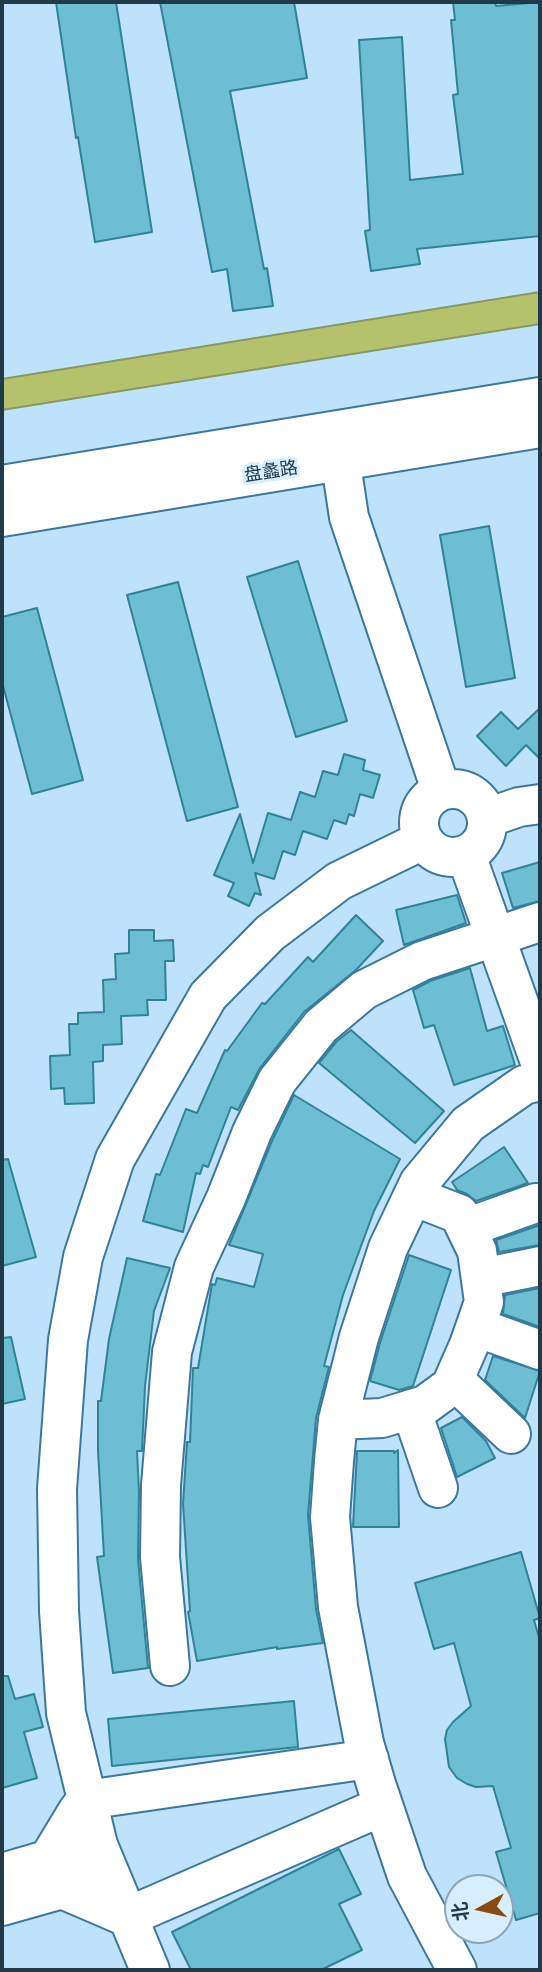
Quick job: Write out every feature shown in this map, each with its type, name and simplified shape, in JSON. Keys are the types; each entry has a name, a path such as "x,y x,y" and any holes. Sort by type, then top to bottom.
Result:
{"street":[{"name":"盘蠡路","path":"2,517 338,446 540,397"},
{"name":"盘蠡路","path":"2,485 338,446 540,428"},
{"path":"338,446 349,517 441,790"},
{"path":"453,788 475,797 483,806 487,818 483,840 467,855 457,858 437,854 423,840 419,828 419,817 431,796 441,790 453,788"},
{"path":"487,818 519,807 540,804"},
{"path":"150,1970 104,1861 86,1800 66,1713 59,1611 57,1489 68,1340 83,1256 116,1158 208,996 270,933 339,881 423,840"},
{"path":"467,855 540,1062"},
{"path":"170,1666 160,1557 161,1485 172,1352 194,1266 277,1081 321,1026 364,990 422,961 540,922"},
{"path":"457,1970 407,1876 369,1759 338,1607 330,1517 338,1420 359,1337 388,1248 419,1184 468,1124 524,1085 540,1081"},
{"path":"338,1420 382,1418 425,1405 451,1386 476,1327 484,1301 477,1251 459,1213 413,1196"},
{"path":"466,1228 536,1203"},
{"path":"481,1278 540,1266"},
{"path":"476,1327 540,1350"},
{"path":"454,1380 511,1434"},
{"path":"411,1409 438,1488"},
{"path":"55,1875 76,1812 86,1800 369,1759"},
{"path":"127,1917 383,1806"},
{"path":"2,1906 55,1875 104,1861"},
{"path":"2,1873 55,1875 127,1917"}],"shaded area":[{"path":"540,292 540,324 2,410 2,379"}],"building":[{"path":"56,2 116,2 152,232 95,242"},
{"path":"160,2 294,2 307,78 230,91 273,306 233,311 227,269 212,272"},
{"path":"453,2 495,2 496,6 540,2 540,236 417,249 420,264 371,271 365,231 370,230 359,40 402,37 410,180 463,174 453,95 458,94 451,20 455,20"},
{"path":"489,526 515,678 466,687 440,535"},
{"path":"298,561 347,721 296,737 247,577"},
{"path":"178,582 238,807 187,821 127,595"},
{"path":"37,608 83,780 32,794 2,682 2,617"},
{"path":"540,708 540,759 526,745 506,766 477,736 501,712 518,729"},
{"path":"344,754 365,760 363,770 380,775 373,798 360,794 354,816 349,814 346,824 334,820 327,839 303,831 295,855 283,851 274,879 255,873 261,895 255,893 249,906 228,896 234,883 214,875 240,814 253,863 268,813 291,820 300,792 315,797 323,771 338,775"},
{"path":"540,862 540,901 513,908 502,873"},
{"path":"457,895 466,923 404,945 396,910"},
{"path":"356,915 383,941 356,970 304,1012 260,1068 238,1110 231,1107 208,1167 203,1165 200,1174 196,1173 183,1232 143,1221 156,1174 160,1175 186,1109 197,1113 225,1050 227,1051 262,1003 265,1004 308,957 313,962"},
{"path":"129,930 154,930 154,941 173,940 174,961 165,961 166,1000 147,1000 148,1015 121,1016 122,1044 103,1045 103,1061 93,1062 94,1103 65,1104 64,1088 51,1089 50,1056 70,1055 69,1024 78,1024 78,1013 104,1012 103,980 116,979 115,954 129,953"},
{"path":"470,968 487,1031 503,1026 515,1065 454,1085 434,1025 424,1028 413,990 430,981"},
{"path":"351,1030 444,1111 415,1143 319,1063 337,1041"},
{"path":"294,1095 400,1159 374,1211 343,1295 324,1366 329,1367 316,1418 308,1515 316,1609 323,1643 277,1647 197,1661 188,1612 183,1504 187,1442 190,1442 193,1368 198,1368 212,1284 215,1285 217,1278 254,1287 263,1254 229,1245"},
{"path":"504,1147 528,1183 476,1201 457,1190 452,1182"},
{"path":"8,1159 36,1257 2,1266 2,1160"},
{"path":"540,1225 540,1245 499,1252 496,1240"},
{"path":"409,1255 451,1270 413,1386 399,1390 370,1381"},
{"path":"127,1258 170,1268 154,1311 145,1386 142,1451 137,1451 138,1559 148,1668 113,1673 97,1557 104,1556 98,1401 101,1401 109,1339"},
{"path":"540,1288 540,1327 503,1314 505,1295"},
{"path":"11,1337 25,1399 2,1404 2,1338"},
{"path":"493,1356 540,1371 525,1418 485,1380"},
{"path":"462,1417 486,1441 495,1458 457,1477 441,1428"},
{"path":"398,1450 399,1527 353,1527 357,1451 394,1453"},
{"path":"521,1552 540,1618 534,1620 540,1641 540,1913 516,1920 514,1874 502,1874 496,1852 511,1848 493,1786 476,1787 467,1784 457,1778 449,1767 445,1739 447,1730 471,1706 454,1643 434,1649 415,1583"},
{"path":"2,1676 8,1676 15,1699 34,1694 43,1727 24,1732 37,1778 2,1788"},
{"path":"294,1701 298,1747 112,1766 108,1719"},
{"path":"339,1849 361,1894 339,1904 362,1950 321,1970 191,1970 172,1932"}]}
